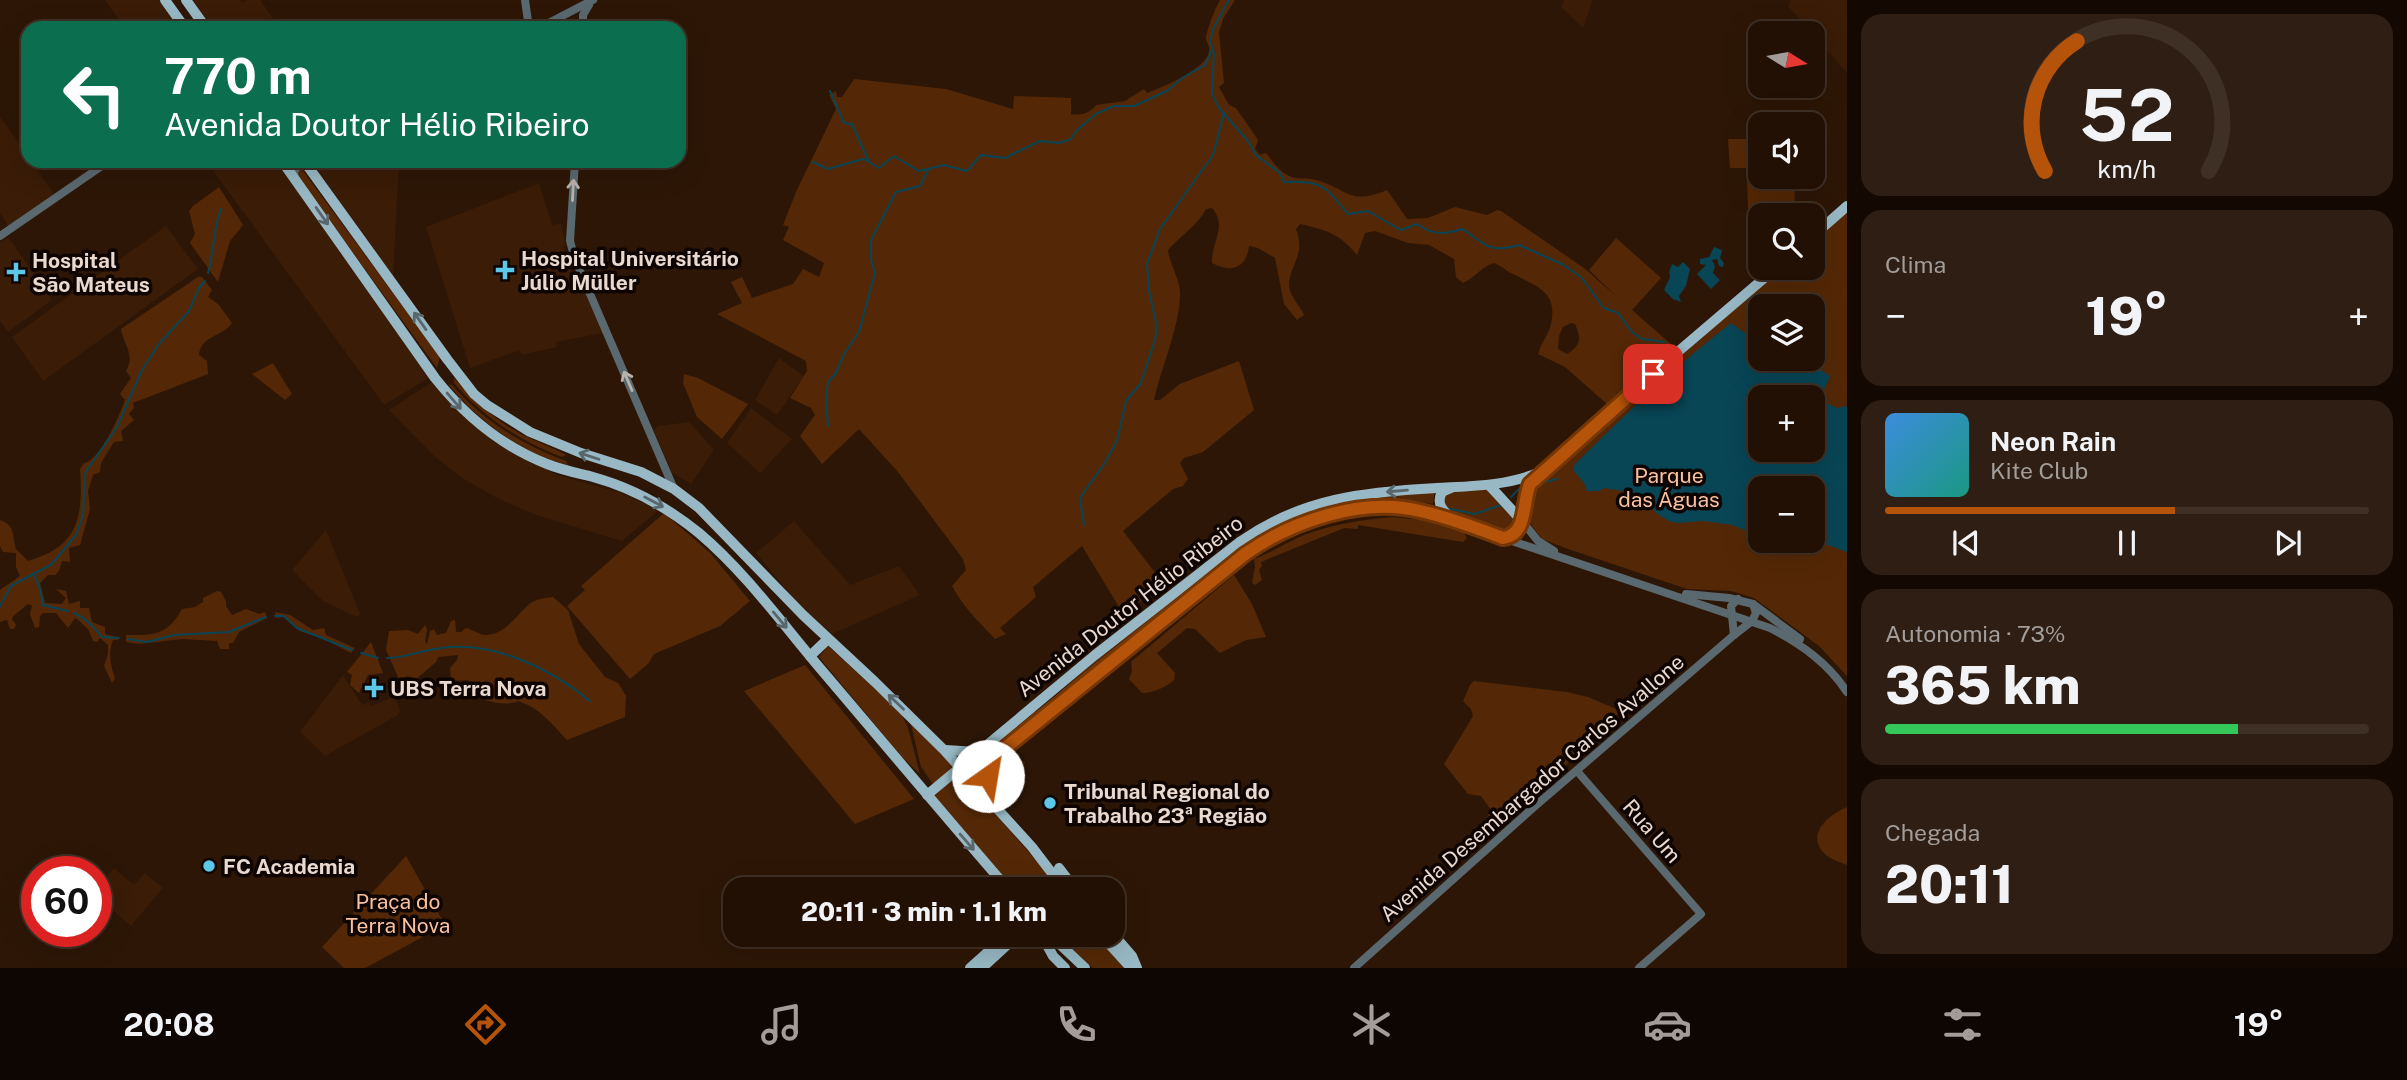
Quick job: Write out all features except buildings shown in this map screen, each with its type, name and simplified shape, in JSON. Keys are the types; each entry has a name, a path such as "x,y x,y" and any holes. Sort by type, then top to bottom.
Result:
{"main road":[{"path":"165,0 180,21"},
{"path":"186,0 201,21"},
{"path":"287,168 435,378 464,412 494,436 533,458 560,469 609,482 660,504 701,535 744,578 997,877"},
{"path":"307,168 460,378 486,405 540,437 641,472 674,489 713,520 782,595 944,750 1061,877"},
{"path":"1825,225 1847,206"},
{"name":"Avenida Doutor Hélio Ribeiro","path":"1522,521 1525,494 1530,484 1762,280"},
{"name":"Avenida Doutor Hélio Ribeiro","path":"927,795 1032,707 1241,541 1267,524 1287,514 1347,495 1489,485 1518,480 1545,470"},
{"path":"1489,485 1522,521 1516,534 1503,538"},
{"path":"1454,487 1443,492 1439,500 1444,512 1458,522"},
{"name":"Avenida Doutor Hélio Ribeiro","path":"990,800 988,776 995,758 1245,554 1273,536 1306,523 1363,509 1390,508 1418,510 1503,538"},
{"path":"744,578 743,565 747,556"},
{"path":"810,656 828,639"},
{"path":"1032,707 1042,717"},
{"path":"944,750 979,752"},
{"path":"1041,858 1055,877"},
{"path":"1059,867 1065,877"},
{"path":"971,968 994,947"},
{"path":"982,968 1005,947"},
{"path":"1048,947 1065,968"},
{"path":"1057,947 1085,968"},
{"path":"1113,947 1131,968"},
{"path":"1119,947 1132,956 1137,968"}],"street":[{"path":"526,0 528,21"},
{"path":"553,21 592,1"},
{"path":"583,21 583,15 592,1"},
{"path":"0,236 98,168"},
{"path":"295,179 297,168"},
{"path":"575,168 570,241 575,259 674,489"},
{"path":"1522,521 1538,541 1551,550 1688,595 1738,599 1753,604 1816,652 1847,685"},
{"path":"1503,538 1732,615 1749,624 1770,628 1794,640 1814,655 1847,692"},
{"path":"1734,635 1731,606 1738,599"},
{"path":"1749,624 1756,613 1753,604"},
{"name":"Avenida Desembargador Carlos Avallone","path":"1354,968 1577,771 1749,624"},
{"name":"Rua Um","path":"1577,771 1701,914 1639,968"}],"shaded area":[{"path":"105,0 159,0 174,21 120,21"},
{"path":"189,0 240,0 242,3 247,0 260,0 275,21 204,21"},
{"path":"1564,0 1593,0 1583,28 1561,7"},
{"path":"1791,0 1847,0 1847,73 1825,48 1825,21 1801,21 1788,6"},
{"path":"0,117 21,146 21,168 36,168 55,195 9,227 0,213"},
{"path":"211,168 281,168 432,376 384,405"},
{"path":"315,168 399,168 393,278"},
{"name":"Hospital Universitário Júlio Müller","path":"539,183 552,225 561,223 566,246 563,247 578,289 584,289 603,333 556,342 557,347 522,355 520,351 512,353 470,368 426,227"},
{"path":"166,226 198,269 43,381 12,337"},
{"name":"Hospital São Mateus","path":"8,237 52,300 8,332 0,321 0,243"},
{"path":"779,358 804,376 777,415 755,400"},
{"path":"435,380 527,460 557,475 621,493 659,510 622,541 536,515 497,498 462,478 434,456 389,410"},
{"path":"751,408 792,439 760,473 727,443"},
{"path":"689,422 714,450 691,484 672,473 654,431 658,426"},
{"path":"794,521 850,585 899,566 920,595 832,634 797,603 756,553"},
{"path":"326,530 360,614 357,617 323,601 292,570"},
{"path":"343,675 362,705 369,702 371,706 395,696 400,711 398,715 325,756 300,732"},
{"path":"114,868 134,885 145,873 163,888 131,926 112,910"}],"green space":[{"path":"1220,0 1235,0 1223,19 1219,32 1224,83 1219,87 1229,105 1236,108 1258,140 1255,149 1260,155 1266,153 1279,169 1289,176 1316,180 1356,196 1374,195 1387,190 1407,219 1428,218 1455,207 1487,215 1501,211 1584,268 1617,297 1589,270 1616,238 1661,278 1632,310 1672,345 1607,404 1565,367 1538,354 1550,328 1552,305 1538,287 1494,263 1463,283 1456,277 1454,259 1429,245 1408,243 1375,231 1365,233 1357,255 1332,233 1300,224 1296,229 1299,239 1298,253 1289,285 1304,315 1297,320 1284,304 1275,258 1249,246 1245,260 1236,267 1225,268 1212,263 1219,221 1212,208 1206,209 1168,250 1179,287 1179,304 1154,400 1160,400 1180,384 1239,361 1254,410 1203,452 1184,458 1180,463 1188,479 1183,486 1173,489 1123,531 1163,583 1124,615 1082,546 1033,587 1036,597 1000,628 1006,634 995,639 967,608 952,586 966,570 963,559 898,472 859,429 822,464 800,436 815,415 811,408 790,398 807,371 806,361 717,314 742,303 731,282 742,277 752,298 793,284 803,269 819,277 824,263 783,240 789,227 783,225 836,109 829,95 836,91 837,97 842,97 854,79 946,89 1013,109 1014,96 1071,98 1071,114 1082,114 1096,105 1125,101 1144,89 1147,93 1193,71 1209,51 1206,36","holes":["1575,324 1579,334 1578,342 1567,354 1558,349 1559,336 1563,327"]},
{"path":"1728,139 1748,139 1748,168 1730,168"},
{"path":"298,168 301,168 440,357 437,368 297,176"},
{"path":"1747,179 1748,189 1794,189 1795,203 1748,203 1748,208"},
{"path":"219,187 243,225 230,241 218,282 190,243 195,234 189,211"},
{"name":"Parque das Águas","path":"1847,209 1847,676 1819,646 1754,598 1731,591 1687,589 1568,549 1542,539 1527,519 1532,486 1748,298 1748,371 1825,371 1825,294 1752,294 1768,280 1825,280 1825,228"},
{"path":"198,277 202,277 212,290 208,297 218,304 232,323 201,348 199,355 207,361 208,374 133,403 134,408 129,414 134,420 121,431 123,441 114,442 101,463 100,472 93,475 88,491 90,509 80,545 69,548 70,562 62,561 55,575 48,575 40,583 45,603 62,604 66,598 56,589 66,591 69,604 80,601 80,608 89,608 92,622 105,627 105,634 117,637 118,640 113,640 110,650 115,678 112,683 104,666 108,645 100,638 97,642 93,641 88,629 77,619 75,618 68,628 56,613 43,613 39,627 35,628 30,614 32,606 28,604 13,616 16,625 14,629 10,629 7,620 0,622 0,590 20,576 16,567 16,553 3,552 0,546 0,520 9,525 16,549 28,561 45,555 68,538 78,516 80,469 96,455 108,437 125,400 120,394 131,378 126,371 130,360 121,329"},
{"path":"273,363 292,394 285,400 252,374"},
{"path":"684,374 698,378 748,404 722,439 697,417 683,383"},
{"path":"454,378 502,423 566,455 562,457 546,451 503,427 465,395 454,383"},
{"path":"448,384 504,430 566,461 568,465 533,452 502,434 473,411"},
{"path":"1489,486 1514,516 1515,525 1512,529 1503,531 1451,513 1440,498 1442,492"},
{"path":"1435,488 1433,504 1407,501 1356,503 1306,515 1260,536 1238,549 1040,710 1097,658 1233,547 1311,506"},
{"path":"664,513 710,553 750,601 720,626 654,654 648,664 630,679 567,606 585,590 581,586"},
{"path":"1392,517 1422,520 1464,533 1467,538 1463,542 1358,525 1358,529 1344,528 1261,562 1259,570 1262,580 1255,585 1252,583 1254,559 1298,538 1337,525"},
{"path":"1234,575 1252,604 1266,637 1246,640 1220,653 1195,629 1187,628 1157,653 1175,673 1174,680 1159,689 1142,693 1129,679 1131,662"},
{"path":"217,591 221,592 232,615 246,609 259,614 265,612 267,618 239,632 233,643 229,643 229,649 220,649 217,641 182,639 139,644 126,642 126,635 152,634 165,629 182,609 195,607 203,602 203,598"},
{"path":"553,597 568,610 579,644 605,677 618,683 626,696 625,717 567,740 545,717 526,704 518,701 498,703 486,700 477,696 468,680 456,681 451,678 450,668 458,655 438,657 436,662 415,680 408,676 399,679 386,650 389,631 408,630 418,634 425,625 427,644 430,631 434,629 437,635 446,633 451,621 455,620 456,632 466,628 481,634 493,634 509,624 533,602"},
{"path":"275,612 290,615 313,630 324,628 326,635 355,648 351,653 300,631 283,617 276,618"},
{"path":"371,642 383,673 368,675 359,693 350,685 352,675 347,672"},
{"path":"828,646 901,713 908,728 920,774 902,757 819,657"},
{"path":"805,665 914,799 855,824 744,691"},
{"path":"1474,681 1567,692 1588,697 1621,711 1496,833 1483,824 1491,810 1481,796 1468,794 1444,764 1473,716 1471,709 1463,701"},
{"path":"1034,710 1038,715 996,752 986,772 984,784 968,765"},
{"path":"910,720 954,767 933,784 921,767"},
{"path":"1025,761 1021,783 1008,798 1000,789 1003,779"},
{"path":"959,773 1050,877 1002,877 934,796"},
{"path":"1847,807 1847,865 1826,855 1817,840 1826,820"},
{"name":"Praça do Terra Nova","path":"406,856 445,925 365,968 344,968 322,947"},
{"path":"1070,947 1108,947 1128,968 1093,968"}],"water":[{"path":"1714,247 1722,250 1720,258 1724,263 1723,267 1719,266 1717,259 1712,260 1715,266 1713,273 1720,280 1711,289 1697,274 1706,265 1700,264 1700,259 1709,257"},
{"path":"1683,262 1690,269 1686,286 1679,296 1681,302 1673,299 1664,290 1672,264 1678,267"},
{"path":"1731,323 1748,335 1748,371 1822,371 1830,376 1825,387 1825,385 1748,385 1748,462 1825,462 1825,398 1827,403 1837,408 1847,406 1847,552 1825,545 1825,476 1748,476 1748,532 1732,525 1704,521 1669,521 1647,504 1623,491 1604,488 1587,491 1573,470 1575,464 1670,374"}],"waterway":[{"path":"1229,0 1214,27 1210,41 1214,53 1212,94 1219,108 1248,141 1256,155 1280,173 1284,182 1315,184 1328,191 1348,214 1368,211 1401,230 1417,224 1439,233 1463,229 1477,240 1495,248 1519,245 1562,264 1581,277 1604,308 1618,313 1632,332 1642,339 1665,342"},
{"path":"830,91 844,123 852,124 869,162 879,168 894,156 919,171 944,165 967,171 981,155 1005,158 1040,141 1059,143 1071,139 1076,131 1096,114 1114,106 1134,106 1167,91 1182,78 1205,65 1212,50"},
{"path":"1084,525 1080,498 1117,441 1126,401 1141,383 1155,340 1157,327 1149,291 1147,264 1160,229 1213,155 1224,113"},
{"path":"813,162 828,169 863,159 869,161"},
{"path":"828,426 828,382 859,332 875,273 871,259 871,240 896,192 920,186 928,170"},
{"path":"208,273 221,209"},
{"path":"0,606 11,586 52,564 76,535 83,515 85,473 117,427 142,370 159,344 189,311 205,281"},
{"path":"1540,483 1557,479"},
{"path":"1511,497 1525,483"},
{"path":"1446,508 1475,514 1501,505"},
{"path":"34,574 43,605 68,611"},
{"path":"74,613 90,623 102,637 119,638"},
{"path":"275,616 284,616 297,628 352,650"},
{"path":"128,639 147,642 174,635 229,632 266,617"},
{"path":"387,658 461,647 501,653 539,668 590,701"},
{"path":"361,653 378,658"}],"place":[{"name":"Hospital Universitário Júlio Müller","path":"505,270"},
{"name":"Hospital São Mateus","path":"16,272"},
{"name":"UBS Terra Nova","path":"374,688"},
{"name":"Tribunal Regional do Trabalho 23ª Região","path":"1050,803"},
{"name":"FC Academia","path":"209,866"}],"route":[{"path":"988,776 989,767 1004,749 1245,554 1273,536 1346,511 1390,508 1418,510 1503,538 1516,534 1522,521 1525,494 1530,484 1653,374"}]}
